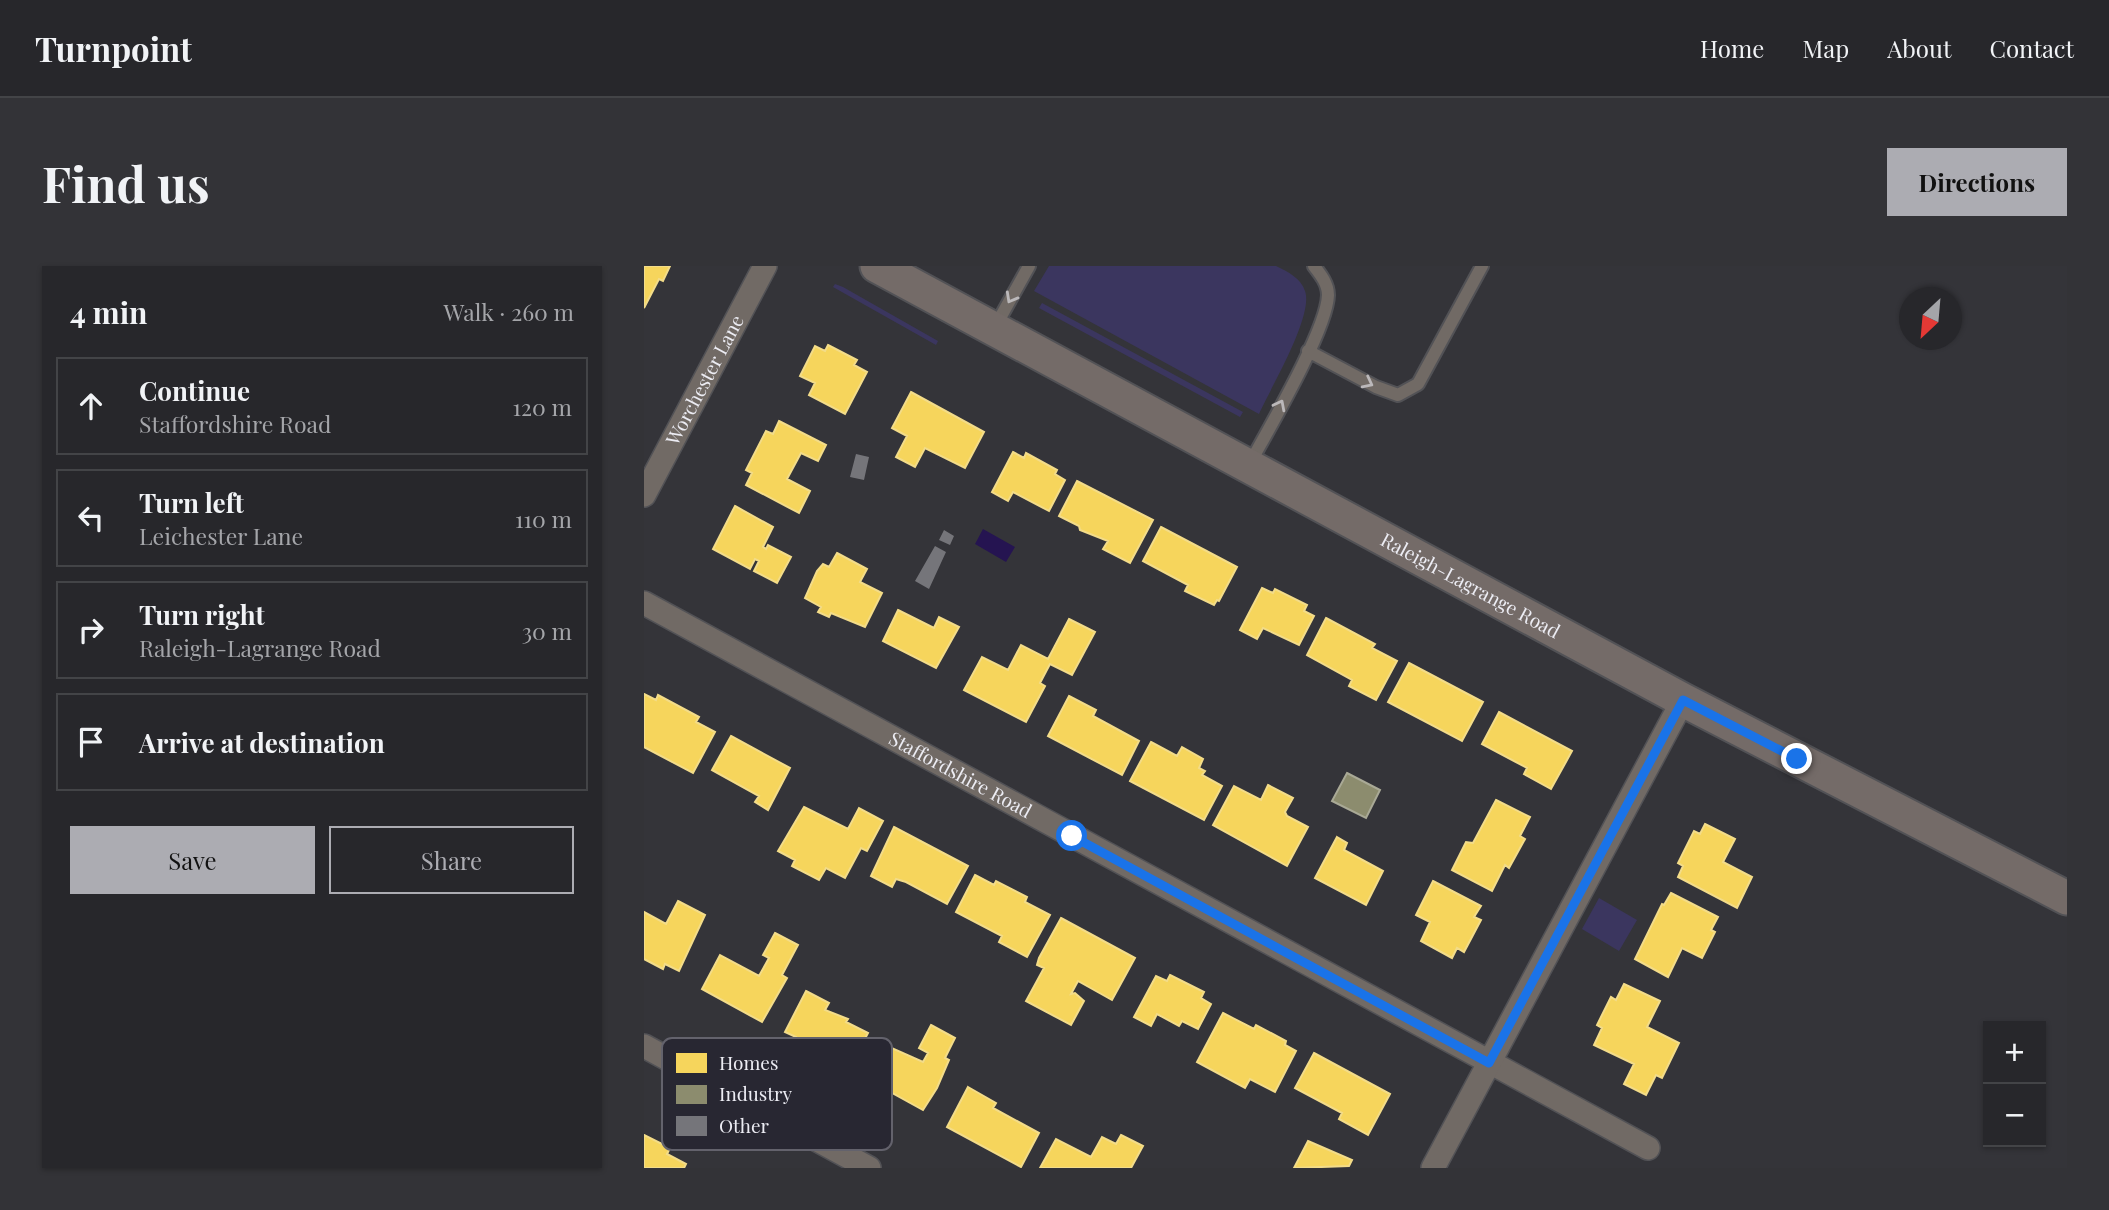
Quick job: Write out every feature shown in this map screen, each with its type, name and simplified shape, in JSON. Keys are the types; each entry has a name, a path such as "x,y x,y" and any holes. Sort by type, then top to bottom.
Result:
{"main road":[{"name":"Raleigh-Lagrange Road","path":"877,266 1683,700 2067,898"}],"street":[{"name":"Worchester Lane","path":"644,495 765,266"},
{"name":"Staffordshire Road","path":"644,603 1648,1148"},
{"path":"1433,1168 1683,700"},
{"path":"644,1046 662,1056"},
{"path":"836,1150 869,1168"}],"lane":[{"path":"993,330 1029,266"},
{"path":"1249,465 1308,351 1328,298 1324,280 1315,266"},
{"path":"1308,351 1376,387 1398,395 1418,384 1482,266"}],"shaded area":[{"path":"1049,266 1276,266 1300,282 1305,291 1306,302 1297,334 1259,414 1034,291"},
{"path":"835,284 938,341 936,345 833,287"},
{"path":"1042,303 1243,412 1240,417 1039,308"},
{"path":"983,529 1015,547 1006,562 975,544"},
{"path":"1599,898 1637,920 1619,951 1582,929"}],"building: Homes":[{"path":"644,266 670,266 663,281 659,279 644,308"},
{"path":"828,345 857,360 854,365 867,372 845,414 809,395 815,383 800,376 815,346 825,351"},
{"path":"911,392 984,432 965,468 925,448 915,467 896,457 907,436 892,428"},
{"path":"779,421 826,445 818,461 801,453 787,479 810,491 799,513 746,485 752,473 746,470 766,431 773,434"},
{"path":"1013,452 1024,458 1026,453 1057,470 1055,474 1065,480 1049,511 1013,492 1008,501 992,492"},
{"path":"1077,481 1153,520 1130,563 1103,549 1108,541 1080,530 1079,526 1059,516"},
{"path":"735,506 773,527 763,547 766,549 768,545 791,557 777,583 754,571 759,561 755,559 750,569 713,549"},
{"path":"1161,527 1237,567 1219,601 1214,605 1185,591 1188,585 1143,561"},
{"path":"837,553 867,569 860,582 882,593 865,627 831,613 829,617 818,612 821,607 805,598 817,571 823,564 829,567"},
{"path":"1262,588 1273,593 1275,589 1307,605 1304,611 1314,616 1299,645 1263,628 1257,639 1240,630"},
{"path":"898,610 934,628 939,617 959,627 936,668 883,641"},
{"path":"1326,618 1375,644 1372,648 1397,661 1376,700 1349,686 1352,680 1307,655"},
{"path":"1069,619 1095,632 1072,675 1050,664 1040,683 1045,686 1026,722 964,690 982,657 1008,670 1021,645 1048,659"},
{"path":"1409,663 1483,702 1462,741 1388,702"},
{"path":"644,694 656,700 658,695 699,717 696,722 715,732 693,773 644,747"},
{"path":"1069,696 1096,710 1093,716 1139,741 1122,775 1048,736"},
{"path":"1499,712 1572,751 1551,789 1524,774 1527,768 1482,744"},
{"path":"731,736 790,768 768,810 755,802 759,796 712,770"},
{"path":"1151,742 1177,756 1182,747 1203,759 1199,768 1205,771 1202,775 1222,786 1204,820 1130,781"},
{"path":"1268,785 1293,798 1285,812 1287,816 1308,827 1287,866 1213,825 1234,786 1261,800"},
{"path":"1496,800 1530,817 1520,836 1525,839 1509,868 1505,865 1492,891 1452,870 1466,842 1473,843"},
{"path":"804,807 848,829 859,808 883,821 867,851 861,848 845,878 826,868 819,880 792,866 795,860 778,851"},
{"path":"1705,824 1735,839 1723,862 1752,877 1737,908 1678,877 1683,866 1678,863 1694,831 1700,834"},
{"path":"894,827 968,866 947,904 906,882 896,879 892,887 871,876"},
{"path":"1337,837 1347,843 1344,850 1383,871 1366,905 1315,878"},
{"path":"975,875 994,885 996,881 1027,897 1025,902 1050,915 1027,957 999,942 1002,936 956,912"},
{"path":"1433,881 1481,906 1474,917 1481,920 1464,952 1457,948 1452,958 1421,941 1430,922 1416,915"},
{"path":"1671,893 1718,917 1711,930 1715,932 1702,958 1682,948 1668,977 1635,959 1662,904 1664,905"},
{"path":"678,901 705,915 679,971 665,964 663,969 644,959 644,912 666,924"},
{"path":"1061,918 1135,958 1112,1000 1078,981 1071,994 1075,993 1084,1001 1071,1025 1026,1001 1044,968 1037,965 1039,958"},
{"path":"775,933 798,945 782,975 787,978 762,1022 702,989 720,955 759,976 769,958 763,955"},
{"path":"1170,975 1204,992 1201,998 1211,1004 1198,1029 1182,1021 1179,1026 1157,1014 1151,1026 1134,1017 1156,976 1167,981"},
{"path":"1624,984 1660,1001 1647,1027 1679,1043 1662,1078 1656,1075 1646,1095 1624,1084 1634,1064 1594,1045 1602,1028 1597,1025 1611,997 1616,1000"},
{"path":"806,991 829,1003 825,1010 848,1019 846,1022 868,1033 865,1038 796,1038 785,1032"},
{"path":"1223,1013 1254,1029 1256,1025 1286,1041 1285,1045 1296,1051 1275,1092 1250,1079 1245,1088 1197,1062"},
{"path":"931,1025 955,1038 945,1058 949,1060 937,1088 923,1110 892,1093 892,1048 923,1062 928,1053 919,1048"},
{"path":"1314,1053 1390,1094 1368,1135 1339,1119 1342,1113 1295,1088"},
{"path":"968,1087 996,1103 993,1108 1039,1133 1021,1167 947,1127"},
{"path":"644,1135 662,1144 662,1150 669,1150 667,1154 686,1164 684,1168 644,1168"},
{"path":"1121,1135 1143,1146 1131,1168 1040,1168 1056,1139 1091,1157 1102,1137 1116,1144"},
{"path":"1308,1141 1352,1160 1349,1166 1294,1168"}],"building: Industry":[{"path":"1347,773 1380,790 1366,818 1332,801"}],"building: Other":[{"path":"856,454 869,457 864,480 850,477"},
{"path":"944,530 954,536 950,545 939,540"},
{"path":"935,546 946,552 929,589 915,581"}],"route":[{"path":"1072,836 1489,1063 1683,700 1797,759"}]}
